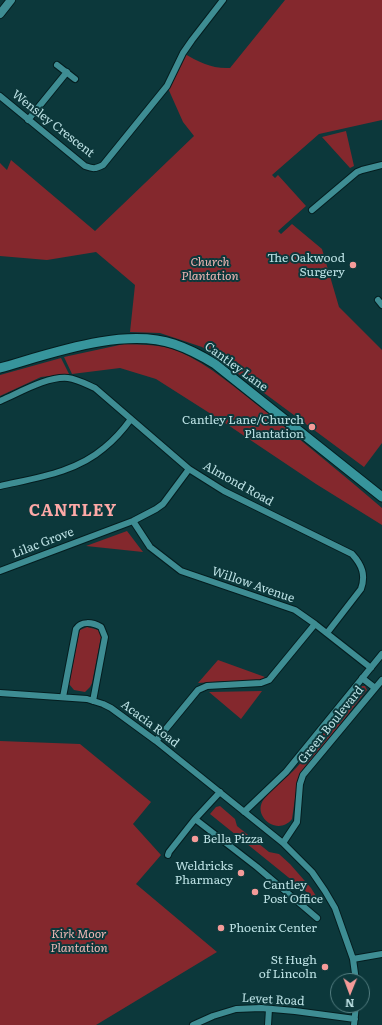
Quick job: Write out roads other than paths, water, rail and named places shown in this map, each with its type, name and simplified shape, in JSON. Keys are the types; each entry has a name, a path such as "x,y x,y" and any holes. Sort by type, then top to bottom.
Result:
{"main road":[{"name":"Cantley Lane","path":"0,368 86,344 139,338 174,343 215,364 382,497"}],"street":[{"path":"0,14 11,0"},
{"name":"Wensley Crescent","path":"0,96 85,166 93,169 103,165 167,86 183,53 223,0"},
{"path":"57,65 75,79"},
{"path":"28,120 67,72"},
{"path":"312,210 357,172 382,165"},
{"name":"Almond Road","path":"0,401 55,379 68,378 82,382 95,388 189,469 224,491 352,554 359,562 364,582 361,589 327,633"},
{"path":"0,486 48,475 79,464 103,449 116,437 131,419"},
{"name":"Lilac Grove","path":"0,571 133,521 156,509 163,504 189,469"},
{"name":"Willow Avenue","path":"133,521 150,547 181,571 290,609 316,624 371,668"},
{"path":"63,697 76,629 80,624 85,623 100,626 104,636 94,701"},
{"path":"156,741 202,687 261,684 269,680 316,624"},
{"name":"Green Boulevard","path":"244,812 286,772 362,678 381,658"},
{"name":"Green Boulevard","path":"362,678 375,688"},
{"name":"Green Boulevard","path":"282,843 297,822 300,784 304,775 382,680"},
{"name":"Acacia Road","path":"0,693 63,697 94,701 119,713 156,741 282,843 312,872 335,908 353,959 355,973"},
{"path":"168,855 195,819 220,792"},
{"path":"195,819 257,867 317,918"},
{"path":"353,959 382,954"},
{"name":"Levet Road","path":"193,1025 236,1008 295,1010 355,1022"},
{"path":"268,1025 270,1009"}],"place":[{"name":"The Oakwood Surgery","path":"353,265"},
{"name":"Cantley Lane/Church Plantation","path":"312,427"},
{"name":"Bella Pizza","path":"195,839"},
{"name":"Weldricks Pharmacy","path":"241,873"},
{"name":"Cantley Post Office","path":"255,892"},
{"name":"Phoenix Center","path":"221,928"},
{"name":"St Hugh of Lincoln","path":"325,967"}],"district":[{"name":"CANTLEY","path":"73,511"}],"park label":[{"name":"Church Plantation","path":"210,269"},
{"name":"Kirk Moor Plantation","path":"79,941"}]}
